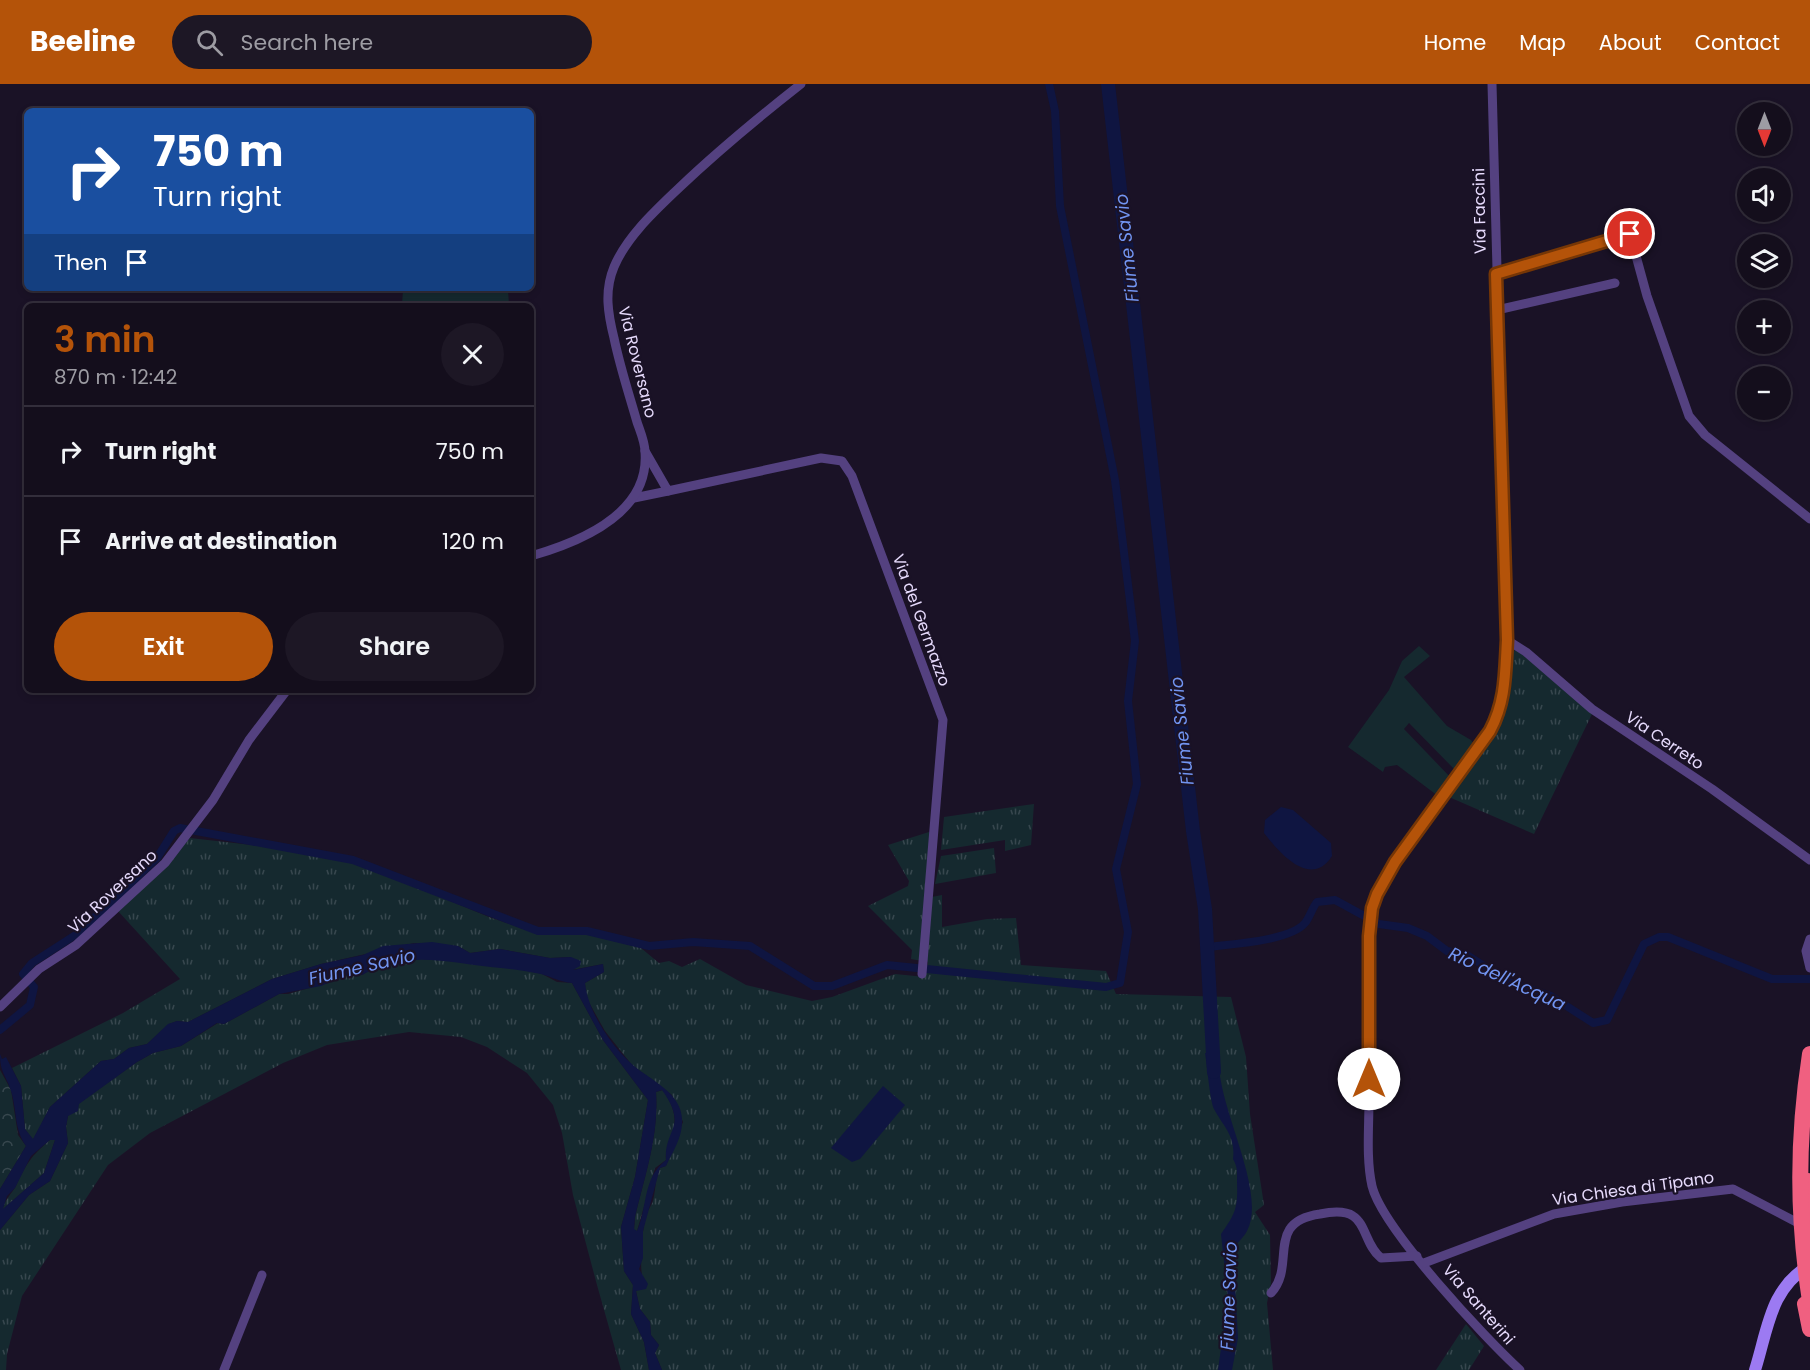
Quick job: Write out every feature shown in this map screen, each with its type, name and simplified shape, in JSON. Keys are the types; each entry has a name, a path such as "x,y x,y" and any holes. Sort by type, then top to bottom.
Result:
{"highway":[{"path":"1810,1054 1803,1102 1798,1170 1802,1245 1800,1274 1808,1302 1810,1329"},
{"path":"1810,1131 1808,1171 1810,1227"}],"main road":[{"path":"1755,1370 1779,1292 1798,1272 1810,1265"}],"street":[{"name":"Via Roversano","path":"534,555 560,548 596,530 620,513 634,498 644,480 645,451 609,316 607,291 614,268 624,248 657,209 734,136 801,84"},
{"name":"Via Faccini","path":"1421,1259 1388,1217 1372,1187 1369,1149 1370,927 1372,908 1395,862 1480,747 1500,712 1505,689 1507,640 1492,84"},
{"path":"1496,274 1630,234 1647,296 1689,416 1705,435 1810,519"},
{"path":"1497,310 1615,283"},
{"path":"645,451 668,491"},
{"name":"Via del Germazzo","path":"634,498 821,458 842,460 852,476 943,720 922,974"},
{"name":"Via Cerreto","path":"1507,640 1526,652 1592,709 1712,789 1810,860"},
{"name":"Via Roversano","path":"0,1007 39,969 76,945 165,863 213,800 255,731 285,693"},
{"path":"1810,939 1806,951 1810,968"},
{"name":"Via Chiesa di Tipano","path":"1271,1293 1277,1286 1286,1235 1294,1223 1308,1215 1348,1214 1355,1217 1371,1251 1381,1258 1421,1259 1554,1214 1622,1202 1733,1189 1810,1227"},
{"name":"Via Santerini","path":"1421,1259 1493,1344 1520,1370"},
{"path":"224,1370 262,1275"}],"green space":[{"path":"403,291 508,291 509,303 402,303"},
{"path":"1419,646 1430,656 1404,677 1447,726 1471,740 1475,746 1456,771 1409,723 1404,729 1451,778 1438,796 1397,765 1385,767 1383,772 1348,747 1389,690 1402,661"},
{"path":"1517,650 1592,714 1534,834 1449,797 1486,747 1501,717 1508,679 1509,655 1512,651"},
{"path":"1034,804 1031,845 1005,851 1005,840 941,850 944,817"},
{"path":"929,832 932,834 927,898 942,895 942,927 987,919 1016,918 1021,965 1106,971 1116,994 1231,997 1246,1057 1250,1114 1264,1205 1255,1212 1270,1235 1271,1283 1267,1303 1273,1370 662,1370 655,1353 659,1345 651,1335 650,1322 640,1309 636,1291 643,1279 641,1257 644,1228 653,1201 657,1176 660,1168 666,1166 683,1122 672,1095 632,1065 605,1031 586,997 585,983 604,972 603,964 571,970 571,957 550,958 500,949 470,953 458,946 414,943 321,964 272,979 188,1022 177,1021 169,1024 147,1044 129,1048 114,1059 101,1061 50,1107 33,1140 25,1129 21,1086 12,1068 123,1013 180,979 118,911 163,870 190,838 288,849 353,861 489,917 538,934 591,935 641,948 659,963 669,961 682,967 700,959 746,985 812,1001 832,997 895,974 925,977 928,962 911,959 912,950 868,906 908,886 909,881 888,845"},
{"path":"994,848 996,873 935,884 941,856"},
{"path":"419,958 508,967 542,974 557,982 572,983 603,1040 648,1100 635,1177 621,1227 624,1271 633,1285 631,1314 644,1342 649,1370 621,1370 573,1195 562,1133 553,1105 527,1073 487,1047 461,1037 409,1032 327,1045 283,1063 150,1133 108,1165 22,1296 7,1354 6,1370 0,1370 0,1230 29,1195 50,1181 68,1143 66,1127 68,1116 78,1104 153,1053 181,1046 218,1023 224,1024 279,994 288,994 331,982 351,973 362,975 378,965"},
{"path":"0,1070 11,1090 18,1135 26,1146 0,1189"},
{"path":"663,1090 674,1112 674,1129 666,1160 655,1168 637,1231 634,1230 635,1217 653,1139 656,1092"},
{"path":"50,1140 55,1140 44,1173 2,1210 30,1160"},
{"path":"1466,1324 1484,1346 1469,1370 1436,1370"}],"water":[{"path":"1281,807 1293,810 1331,843 1332,856 1324,865 1315,869 1305,869 1296,865 1278,850 1264,833 1265,820"},
{"path":"432,942 458,946 470,953 500,949 550,958 571,957 581,961 580,966 573,970 603,964 604,972 585,983 596,1017 617,1049 634,1066 666,1089 678,1104 681,1113 680,1134 666,1166 660,1168 643,1231 643,1258 639,1269 648,1284 646,1289 636,1291 640,1309 650,1322 651,1335 659,1345 655,1353 662,1370 649,1370 644,1342 631,1314 633,1285 624,1271 621,1227 635,1177 648,1100 603,1040 572,983 536,973 448,961 396,962 362,975 351,973 321,986 279,994 224,1024 217,1023 181,1046 153,1053 79,1104 78,1111 68,1116 66,1127 68,1143 50,1181 29,1195 0,1230 0,1189 26,1146 19,1133 13,1098 2,1070 0,1054 2,1059 6,1057 21,1086 25,1129 33,1139 50,1107 101,1061 114,1059 129,1048 147,1044 168,1024 177,1021 188,1022 272,979 321,964 363,955 383,946","holes":["662,1090 674,1112 675,1120 666,1149 666,1160 658,1167 649,1184 637,1231 634,1229 635,1217 653,1140 656,1092","50,1140 55,1140 44,1173 3,1209 7,1196 15,1188 31,1156"]},
{"path":"1205,1053 1219,1056 1220,1076 1225,1098 1251,1193 1252,1214 1247,1231 1233,1249 1238,1338 1232,1370 1218,1370 1228,1298 1221,1234 1235,1210 1237,1170 1233,1159 1231,1138 1214,1109"},
{"path":"883,1086 905,1105 860,1159 852,1162 831,1148"}],"waterway":[{"path":"0,1030 30,1005 34,987 23,974 32,963 77,934 157,858 174,831 180,828 353,860 538,931 587,931 649,946 693,942 750,946 814,986 832,986 887,965 1106,987 1120,983 1128,932 1116,869 1137,784 1128,701 1135,641 1115,480 1060,206 1055,111 1049,84"},
{"name":"Fiume Savio","path":"1108,84 1193,831 1205,909 1214,1072"},
{"name":"Rio dell'Acqua","path":"1208,947 1260,941 1287,934 1305,923 1317,902 1335,900 1379,924 1408,928 1427,936 1447,951 1467,955 1509,982 1551,996 1593,1023 1607,1020 1644,944 1659,937 1668,937 1772,979 1810,979"}],"route":[{"path":"1369,1079 1369,936 1372,908 1395,862 1490,731 1500,712 1505,689 1507,640 1496,274 1513,271 1630,234"}]}
